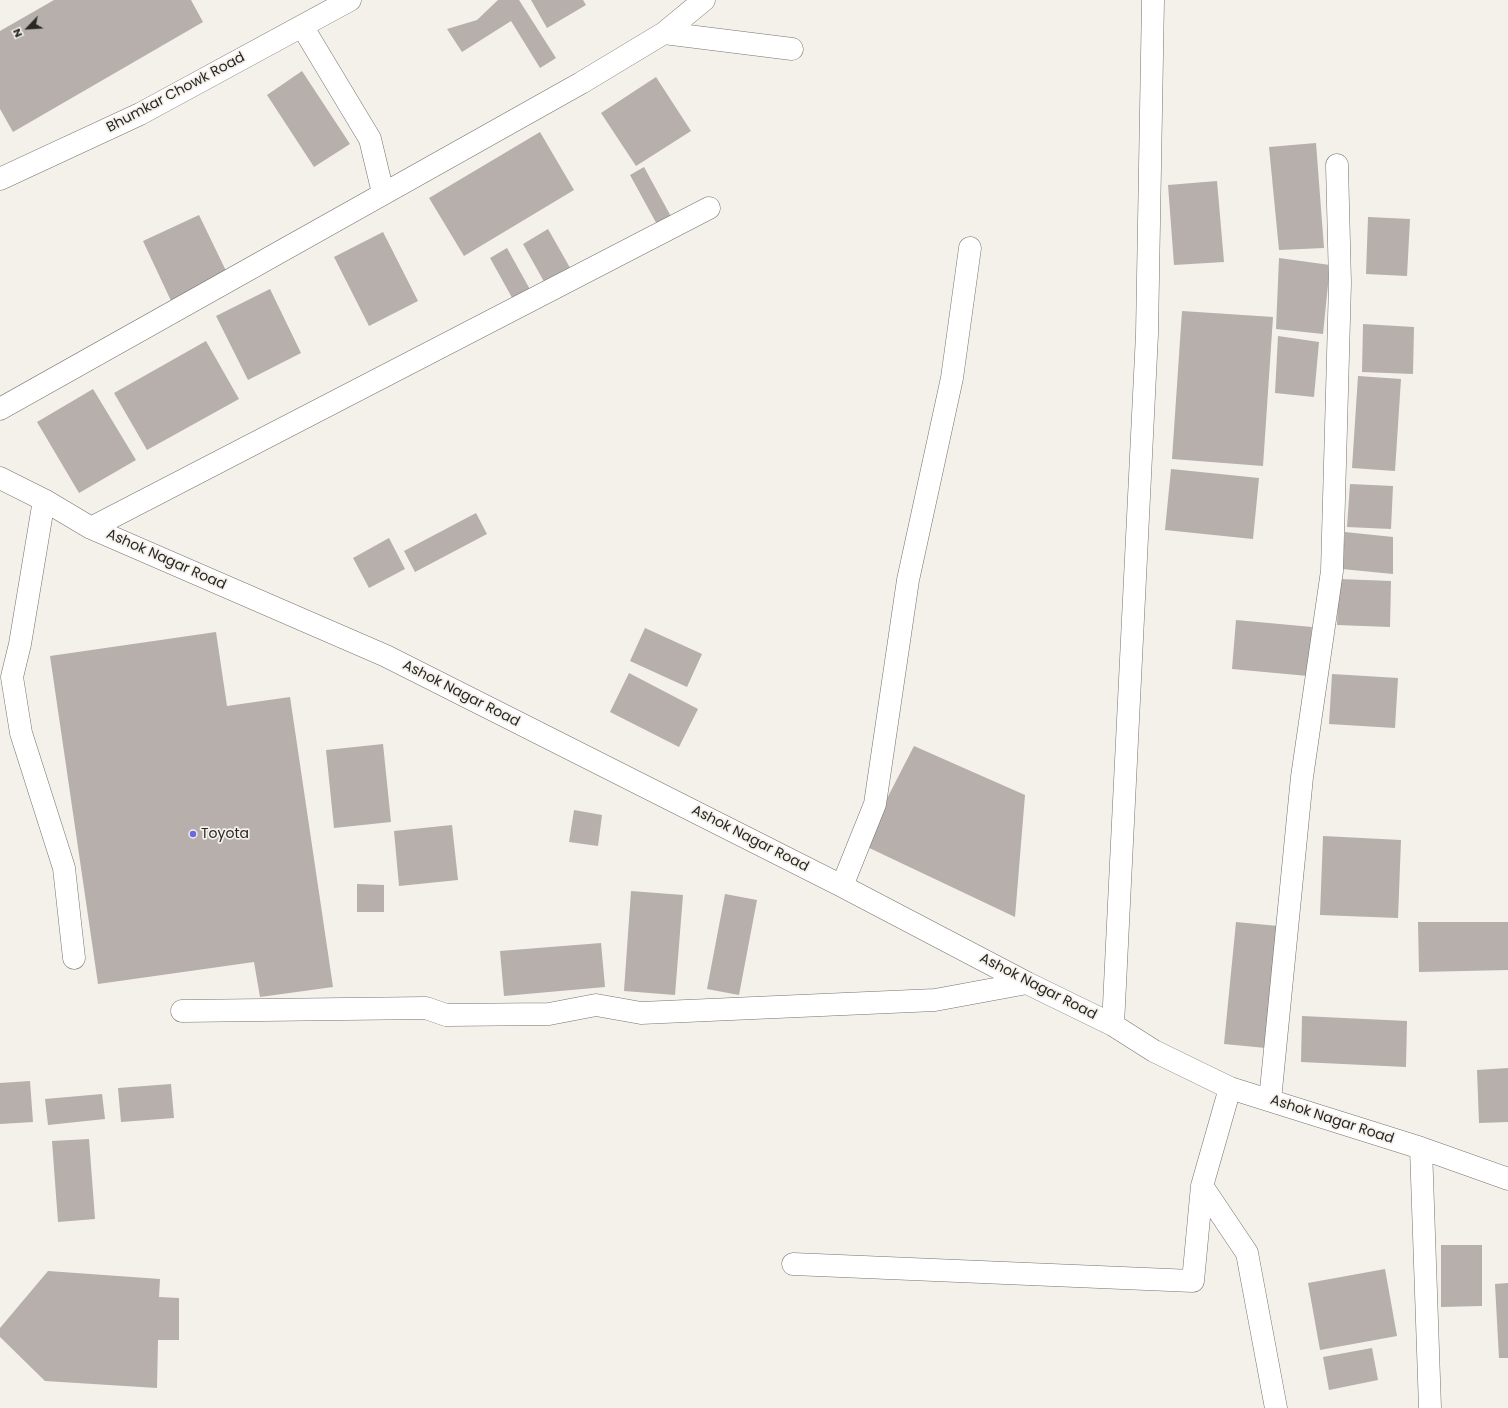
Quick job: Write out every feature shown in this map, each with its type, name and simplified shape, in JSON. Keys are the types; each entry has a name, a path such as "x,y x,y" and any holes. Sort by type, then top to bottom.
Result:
{"street":[{"name":"Bhumkar Chowk Road","path":"0,179 140,114 350,0"},
{"path":"0,409 581,83 664,33 704,0"},
{"path":"1113,1025 1147,334 1153,0"},
{"path":"302,26 370,139 383,193"},
{"path":"664,33 792,49"},
{"path":"1270,1100 1302,777 1332,571 1340,283 1337,165"},
{"path":"91,528 709,208"},
{"path":"842,886 875,804 908,580 952,378 970,248"},
{"name":"Ashok Nagar Road","path":"0,478 44,500 91,528 386,656 842,886 1027,983 1113,1025 1154,1051 1230,1088 1421,1148 1508,1179"},
{"path":"44,500 20,644 12,677 21,733 64,868 74,958"},
{"path":"182,1011 426,1008 446,1015 550,1014 596,1005 641,1013 935,1000 1027,983"},
{"path":"793,1264 1193,1281 1202,1186 1230,1088"},
{"path":"1421,1148 1430,1408"},
{"path":"1202,1186 1247,1253 1276,1408"}],"building":[{"path":"54,0 191,0 203,22 13,132 0,109 0,31"},
{"path":"498,0 519,0 556,58 540,68 511,21 462,52 447,29 477,20"},
{"path":"531,0 583,0 586,5 547,28"},
{"path":"302,71 350,144 314,167 267,95"},
{"path":"656,77 691,131 636,166 601,113"},
{"path":"540,132 574,190 464,256 429,198"},
{"path":"1316,143 1324,248 1279,250 1269,147"},
{"path":"644,167 674,222 660,230 630,175"},
{"path":"1217,181 1224,262 1174,265 1168,185"},
{"path":"199,215 229,277 172,303 143,241"},
{"path":"1368,217 1410,219 1407,276 1366,274"},
{"path":"548,229 573,273 547,287 523,244"},
{"path":"383,232 418,301 369,326 334,257"},
{"path":"507,248 532,293 515,303 490,258"},
{"path":"1279,258 1330,265 1323,334 1276,329"},
{"path":"270,289 301,353 248,380 216,316"},
{"path":"1182,311 1273,317 1263,466 1172,459"},
{"path":"1363,324 1414,327 1413,374 1362,372"},
{"path":"1278,336 1319,342 1314,397 1275,393"},
{"path":"206,341 239,399 147,450 114,393"},
{"path":"1358,376 1401,379 1395,471 1352,468"},
{"path":"93,389 136,460 79,493 37,422"},
{"path":"1171,469 1259,478 1253,539 1165,530"},
{"path":"1350,484 1393,486 1391,529 1347,527"},
{"path":"476,513 487,534 415,572 404,551"},
{"path":"1345,532 1393,537 1393,574 1342,569"},
{"path":"389,538 405,569 369,588 353,558"},
{"path":"1339,579 1391,581 1390,627 1337,625"},
{"path":"1236,620 1312,627 1308,676 1232,669"},
{"path":"645,628 702,654 687,687 630,661"},
{"name":"Toyota","path":"216,632 227,706 290,697 333,987 260,997 254,962 98,984 50,656"},
{"path":"629,673 698,709 679,747 610,712"},
{"path":"1332,674 1398,678 1395,728 1329,724"},
{"path":"383,744 391,822 334,828 326,750"},
{"path":"914,746 1025,795 1015,917 863,845"},
{"path":"574,810 602,815 598,846 569,842"},
{"path":"452,825 458,880 399,886 394,831"},
{"path":"1323,836 1401,840 1398,918 1320,915"},
{"path":"357,884 384,885 384,912 357,912"},
{"path":"631,891 683,895 675,995 624,991"},
{"path":"725,894 757,900 739,995 707,989"},
{"path":"1236,922 1278,926 1266,1048 1224,1044"},
{"path":"1418,922 1508,922 1508,970 1419,972"},
{"path":"601,943 605,987 504,996 500,951"},
{"path":"1302,1016 1407,1021 1406,1067 1301,1062"},
{"path":"1508,1068 1508,1122 1479,1123 1477,1070"},
{"path":"30,1081 33,1122 0,1124 0,1083"},
{"path":"171,1084 174,1118 121,1122 118,1088"},
{"path":"102,1094 105,1119 48,1125 45,1099"},
{"path":"89,1139 95,1219 58,1222 52,1141"},
{"path":"1441,1245 1482,1245 1482,1306 1441,1307"},
{"path":"1385,1269 1397,1336 1320,1350 1308,1283"},
{"path":"48,1271 160,1279 159,1297 179,1298 179,1340 158,1340 157,1388 45,1381 0,1337 0,1328"},
{"path":"1508,1283 1508,1358 1499,1358 1495,1284"},
{"path":"1372,1348 1378,1380 1329,1390 1323,1357"}],"place":[{"name":"Toyota","path":"193,834"}]}
